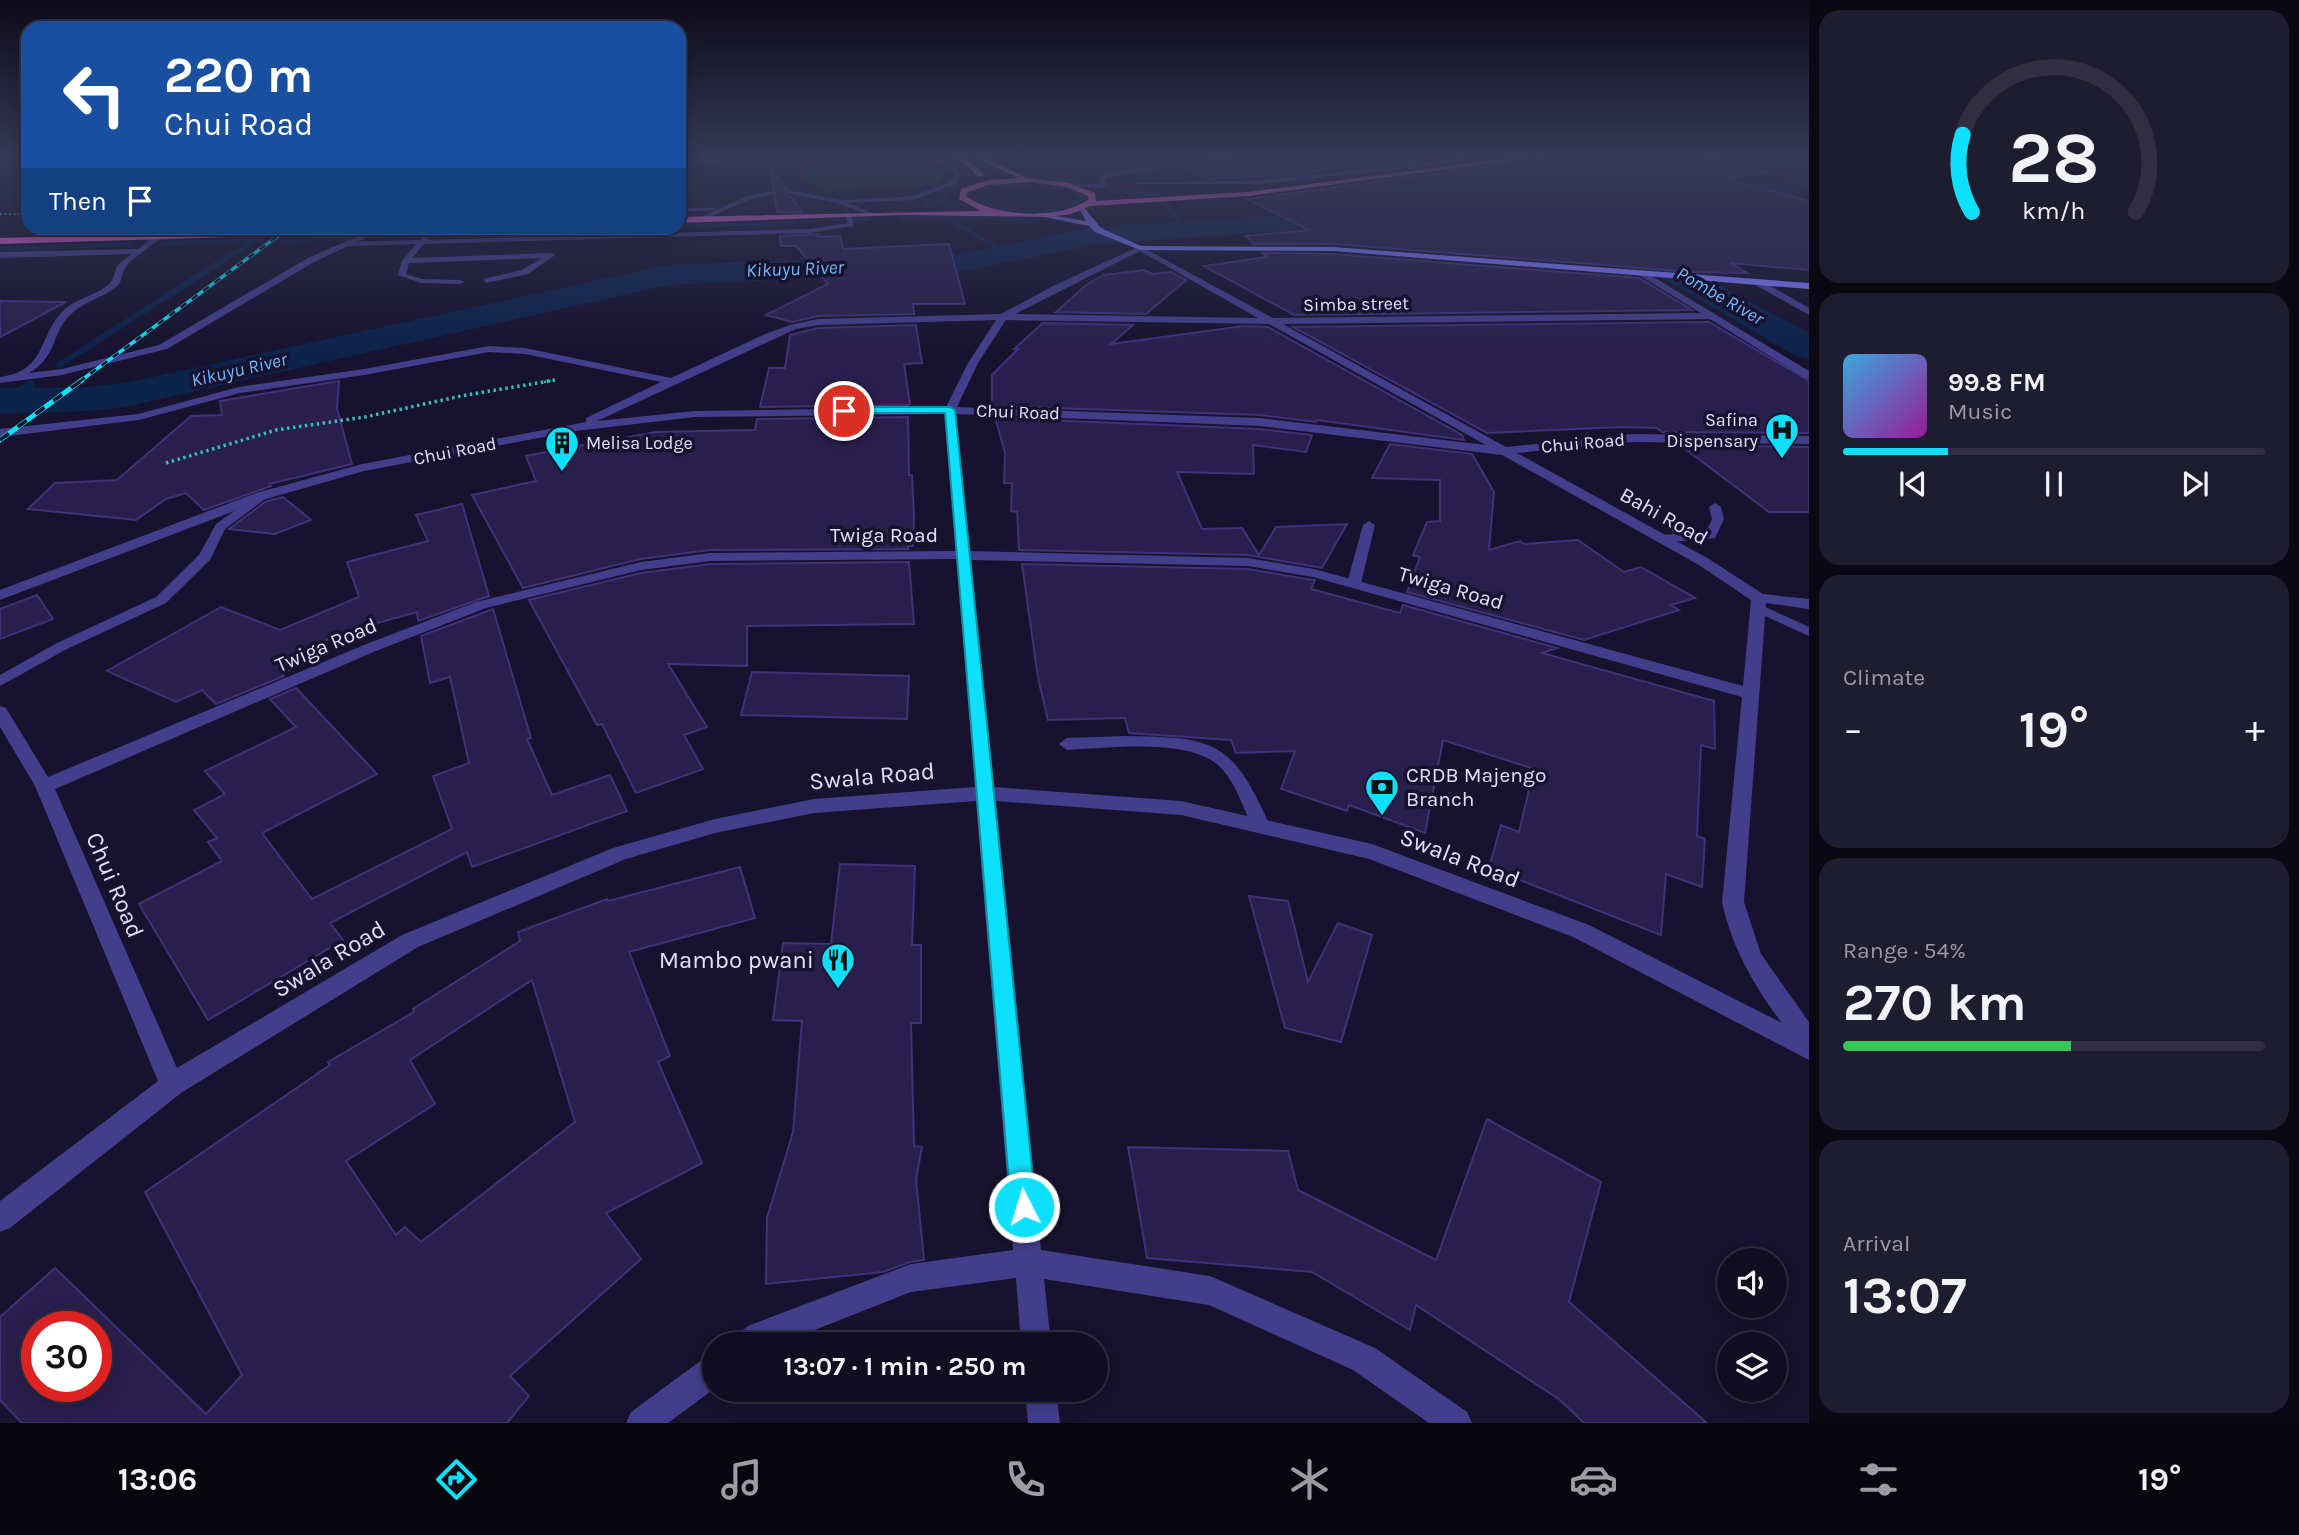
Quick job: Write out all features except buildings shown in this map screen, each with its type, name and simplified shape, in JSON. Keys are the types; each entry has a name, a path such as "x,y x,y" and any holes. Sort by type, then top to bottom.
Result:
{"highway":[{"path":"0,241 191,235"}],"main road":[{"path":"1068,221 1095,227 1140,248 1333,249 1809,286"},
{"path":"1093,221 1095,227"}],"street":[{"path":"0,380 62,372 163,347 311,260 366,235"},
{"path":"17,376 37,364 46,353 63,316 78,303 100,294 116,283 121,267 159,236"},
{"path":"1035,1332 950,410 973,363 1003,317 1140,248"},
{"name":"Bahi Road","path":"1140,248 1662,539 1759,603"},
{"path":"0,255 142,251"},
{"path":"1642,273 1809,376"},
{"path":"1755,281 1809,312"},
{"name":"Simba street","path":"576,427 769,336 818,322 1003,317 1273,321 1710,316"},
{"path":"0,433 139,417 239,390 364,372 480,350 525,352 675,382"},
{"name":"Chui Road","path":"0,595 36,579 261,496 362,468 576,427 738,411 950,410 1260,422 1500,451 1633,438 1809,440"},
{"name":"Twiga Road","path":"44,786 370,648 481,605 641,566 710,557 963,555 1248,562 1354,583 1749,693"},
{"path":"1809,604 1759,603 1749,693 1733,902 1737,929 1762,981 1809,1040"},
{"name":"Chui Road","path":"0,712 44,786 172,1085"},
{"name":"Swala Road","path":"0,1218 172,1085 410,941 620,853 715,826 814,806 985,793 1181,808 1371,852 1581,931 1809,1049"},
{"path":"771,1332 911,1278 1029,1262 1210,1291 1364,1359 1455,1423"},
{"path":"642,1423 702,1379"},
{"path":"1042,1402 1044,1423"}],"lane":[{"path":"686,234 836,229 852,225 851,221"},
{"path":"426,235 406,261 402,275 421,281 460,282"},
{"path":"346,244 637,235"},
{"path":"486,281 525,272 571,237"},
{"path":"406,261 551,254"},
{"path":"0,681 62,646 161,600 205,557 220,527 261,496"},
{"path":"1662,539 1711,535 1718,519 1715,508"},
{"path":"1354,583 1369,525"},
{"path":"1759,603 1809,632"},
{"path":"1067,744 1154,742 1209,749 1224,759 1245,788 1261,827"}],"path":[{"path":"166,463 276,430 365,417 556,379"}],"waterway":[{"path":"951,221 1010,254 1007,252"},
{"path":"1180,221 1185,228"},
{"name":"Kikuyu River","path":"0,401 90,399 125,395 668,275 958,263 1093,236 1316,221"},
{"name":"Pombe River","path":"1620,221 1617,224 1625,240 1651,258 1809,348"},
{"path":"686,226 792,223"},
{"path":"385,237 407,237"},
{"path":"281,240 356,238"},
{"path":"163,243 254,241"},
{"path":"234,254 254,241"},
{"path":"254,241 262,241"},
{"path":"0,249 130,244"},
{"path":"59,365 236,252"},
{"path":"6,401 31,384"}],"railway":[{"path":"79,382 279,235"},
{"path":"0,440 82,380"}],"place":[{"name":"Safina Dispensary","path":"1782,460"},
{"name":"Melisa Lodge","path":"562,473"},
{"name":"CRDB Majengo Branch","path":"1382,817"},
{"name":"Mambo pwani","path":"838,990"}],"route":[{"path":"844,411 950,410 1024,1207"}]}
